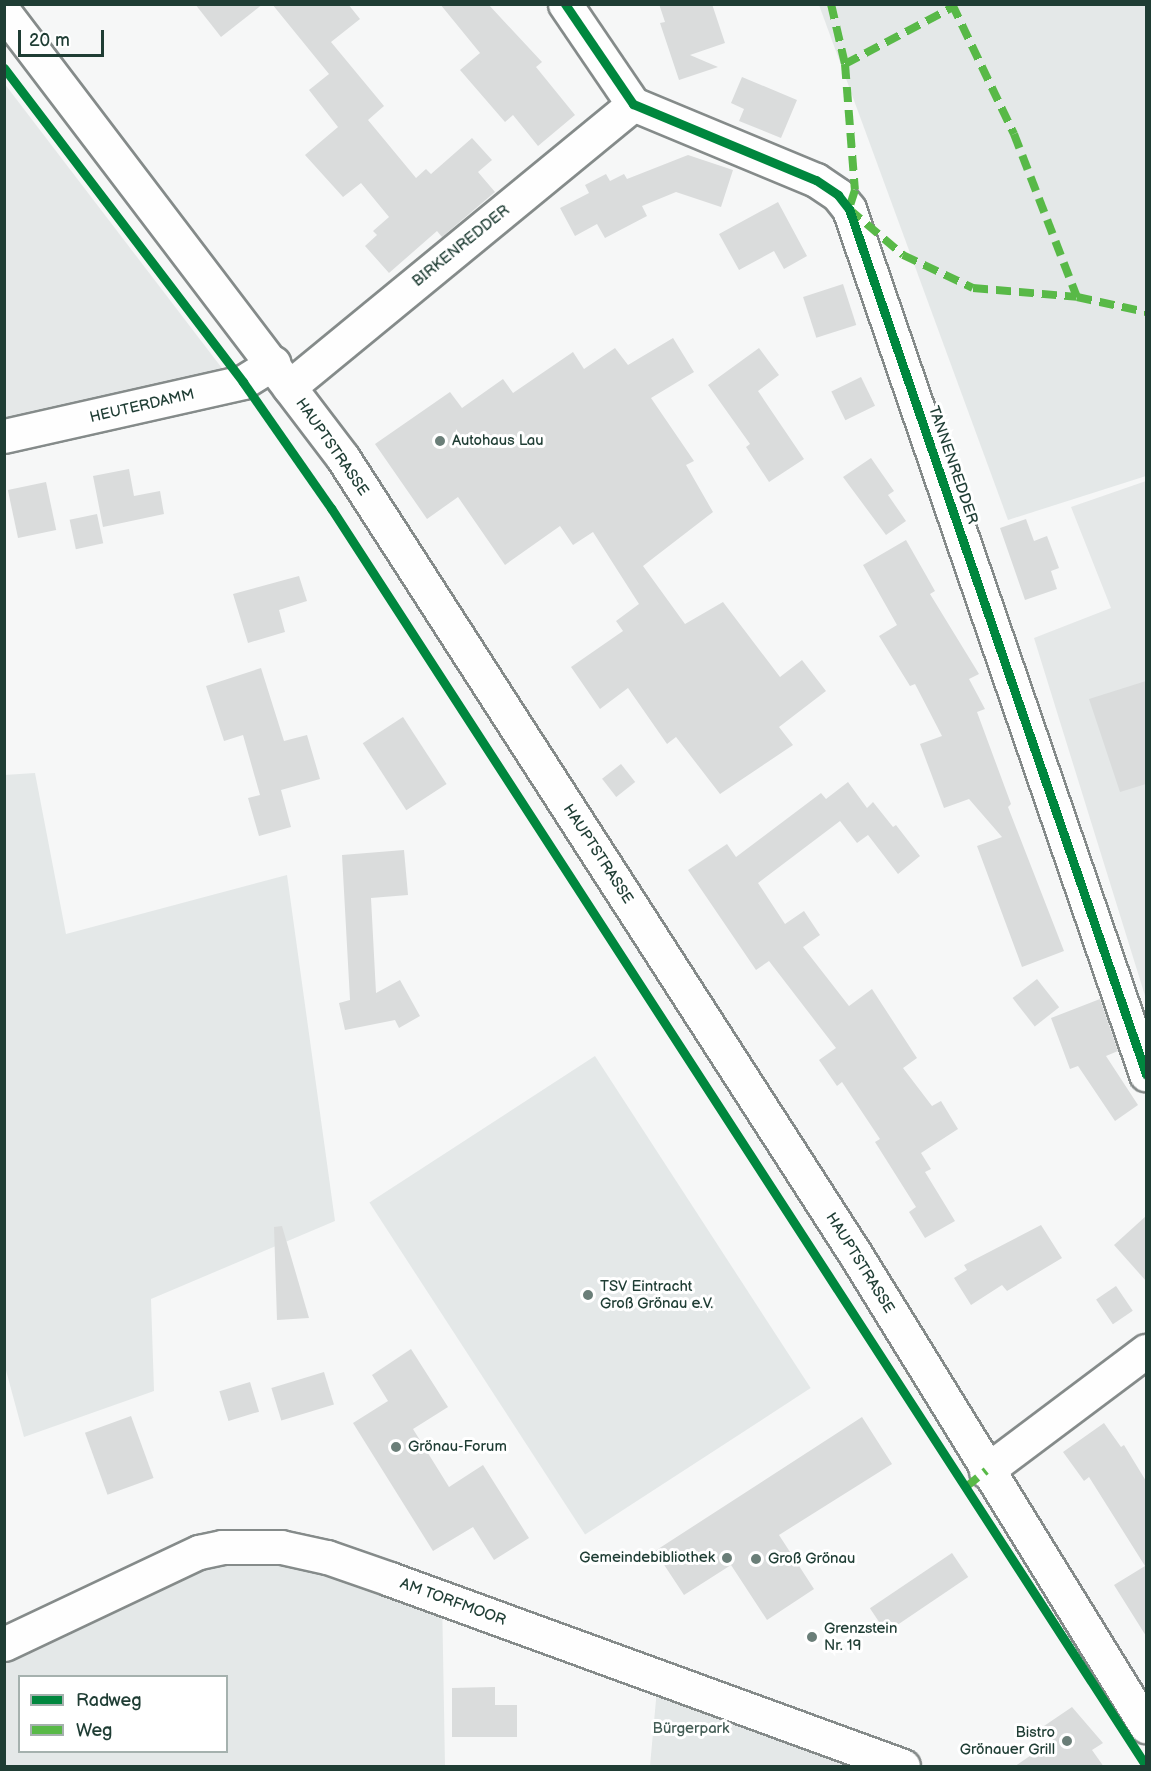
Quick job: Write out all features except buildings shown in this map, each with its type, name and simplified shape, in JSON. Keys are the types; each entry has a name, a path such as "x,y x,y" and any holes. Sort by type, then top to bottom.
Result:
{"street":[{"path":"565,4 633,104"},
{"name":"HAUPTSTRASSE","path":"4,12 343,458 848,1242 986,1471 1146,1726"},
{"name":"BIRKENREDDER","path":"282,375 633,104"},
{"name":"TANNENREDDER","path":"633,104 816,180 838,195 849,209 1146,1074"},
{"name":"HEUTERDAMM","path":"4,436 282,375"},
{"path":"986,1471 1146,1351"},
{"name":"AM TORFMOOR","path":"4,1644 199,1552 222,1547 281,1547 327,1557 390,1579 903,1767"}],"shaded area":[{"path":"4,83 244,397 5,442"},
{"path":"1146,481 1146,999 1034,638 1111,608 1071,507"}],"green space":[{"path":"819,5 1146,5 1146,476 1008,520"},
{"path":"35,773 66,934 287,875 335,1221 151,1299 154,1391 24,1437 4,1363 4,775"},
{"name":"TSV Eintracht Groß Grönau e.V.","path":"595,1056 811,1388 585,1535 369,1203"},
{"path":"238,1546 442,1595 445,1766 5,1766 5,1643"},
{"name":"Bürgerpark","path":"658,1678 906,1766 650,1766"}],"marked path":[{"path":"831,4 845,64 855,190 849,209 903,255 973,288 1077,297 1146,312"},
{"path":"952,4 1014,134 1077,297"},
{"path":"845,64 951,8"},
{"path":"966,1487 986,1471"}],"cycle path":[{"path":"565,4 633,104 816,180 838,195 849,209 1146,1074"},
{"path":"4,68 243,382 331,508 1146,1766"}],"place":[{"name":"Autohaus Lau","path":"440,441"},
{"name":"TSV Eintracht Groß Grönau e.V.","path":"588,1295"},
{"name":"Grönau-Forum","path":"396,1447"},
{"name":"Gemeindebibliothek","path":"727,1558"},
{"name":"Groß Grönau","path":"756,1559"},
{"name":"Grenzstein Nr. 19","path":"812,1637"},
{"name":"Bistro Grönauer Grill","path":"1067,1741"}]}
